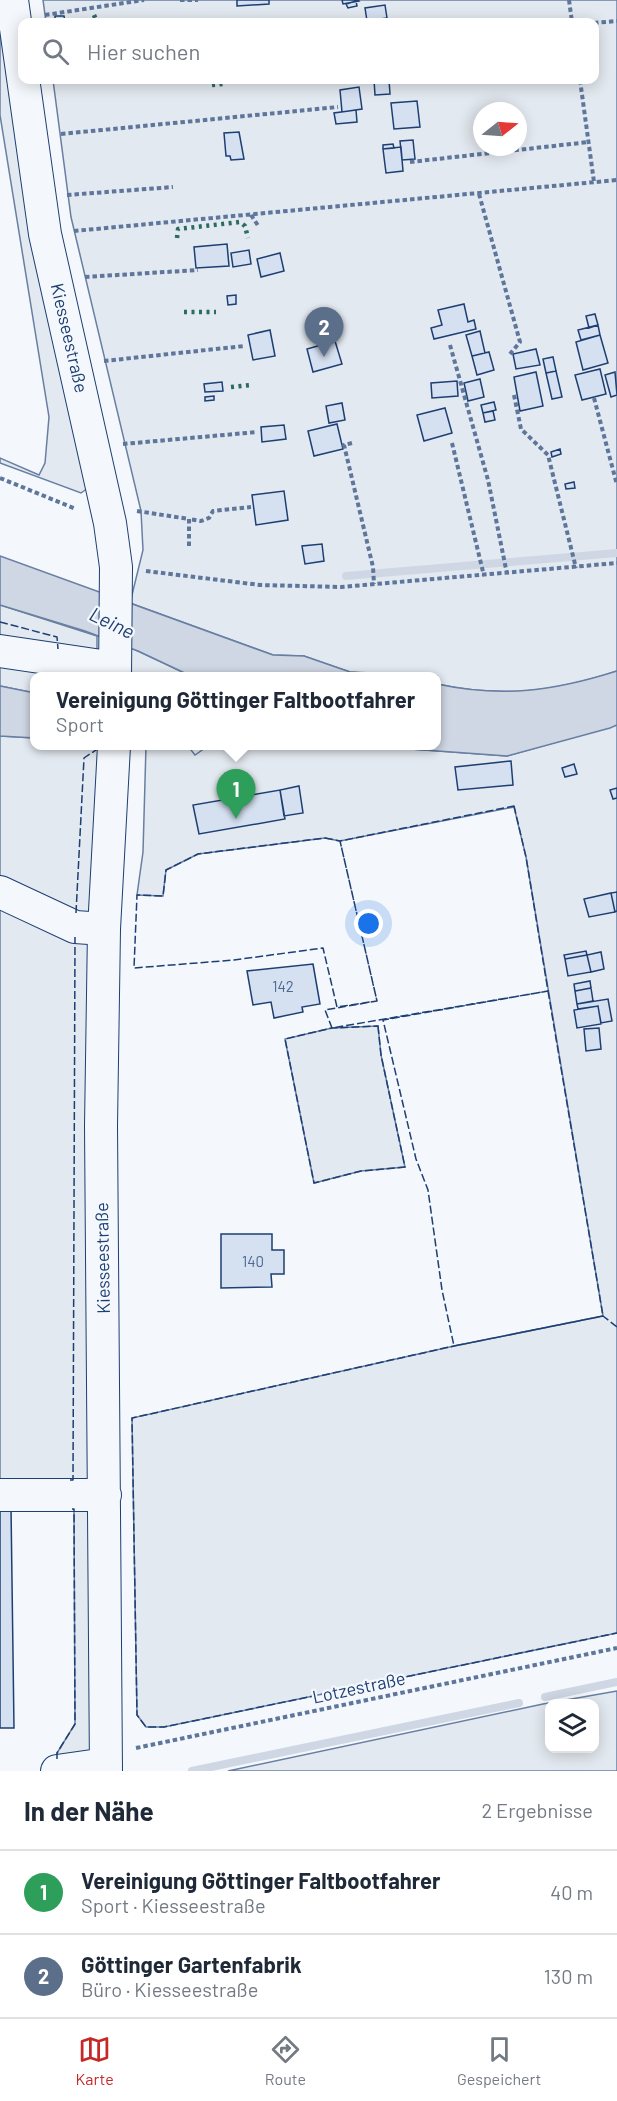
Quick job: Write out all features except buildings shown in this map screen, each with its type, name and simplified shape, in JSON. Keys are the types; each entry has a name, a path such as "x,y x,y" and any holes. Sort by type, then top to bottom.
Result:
{"street":[{"name":"Kiesseestraße","path":"13,10 18,47"},
{"name":"Kiesseestraße","path":"23,84 45,234 109,518 115,577 114,665"},
{"path":"0,651 114,665"},
{"name":"Kiesseestraße","path":"106,1763 101,1126 104,929 114,750"},
{"path":"0,892 75,927 104,929"},
{"path":"0,1494 105,1495"},
{"path":"57,1771 106,1763"}],"path":[{"path":"13,10 144,0"},
{"path":"180,0 198,0"},
{"path":"569,0 571,18"},
{"path":"599,23 617,21"},
{"path":"581,84 594,182"},
{"path":"30,137 338,107"},
{"path":"410,162 589,142"},
{"path":"45,234 617,180"},
{"path":"40,197 173,187"},
{"path":"479,193 520,342 510,354"},
{"path":"251,215 259,227"},
{"path":"57,284 94,274 198,270"},
{"path":"450,345 505,555 507,574"},
{"path":"75,364 244,346"},
{"path":"514,395 521,429 548,455 576,565"},
{"path":"594,398 617,485"},
{"path":"94,450 125,444 257,432"},
{"path":"352,443 344,445 373,567 374,584"},
{"path":"452,443 483,573"},
{"path":"0,478 109,518 141,511 201,521 209,518 213,511 251,507"},
{"path":"189,519 189,546"},
{"path":"115,577 341,587 617,563"},
{"name":"Lotzestraße","path":"106,1763 617,1648"}],"shaded area":[{"path":"0,0 88,488 81,493 0,463 0,458 39,475 45,463 49,417 0,115"},
{"path":"43,0 617,0 617,671 550,688 506,692 484,691 441,685 441,672 350,672 304,656 273,655 130,603 143,550 141,511 71,217 54,84 599,84 599,18 45,18"},
{"path":"0,605 97,636 97,650 0,641"},
{"path":"131,648 183,672 131,672"},
{"path":"0,657 48,664 48,672 30,672 30,692 0,686"},
{"path":"617,725 617,1633 164,1727 146,1727 137,1715 132,1418 454,1346 603,1316 526,857 514,807 340,841 325,838 198,854 166,870 163,896 137,895 143,852 146,750 191,750 195,755 202,750 424,750 507,756"},
{"path":"0,736 30,738 30,750 105,750 98,1771 58,1771 57,1753 75,1724 74,1509 0,1481"},
{"path":"378,1026 381,1055 405,1167 361,1171 314,1183 285,1039 332,1028"},
{"path":"617,1691 617,1771 228,1771 545,1704 545,1753 599,1753 599,1699 571,1699"}],"water":[{"name":"Leine","path":"0,556 273,655 304,656 350,672 183,672 138,651 85,631 0,605"},
{"path":"617,671 617,725 507,756 424,750 441,750 441,685 484,691 506,691 550,688"},
{"path":"0,686 30,692 30,738 0,736"}],"waterway":[{"path":"346,576 617,553"},
{"path":"545,1697 617,1682"},
{"path":"192,1771 519,1703"}],"hedge":[{"path":"212,85 223,84"},
{"path":"177,238 178,229 240,222 245,226 248,238"},
{"path":"184,312 216,312"},
{"path":"231,387 252,385"}],"fence":[{"path":"0,622 57,637 58,649"},
{"path":"76,913 84,758 96,750"},
{"path":"514,806 526,857 548,991 332,1028 325,1010 377,1001 340,841 514,806"},
{"path":"325,838 340,841 377,1001 337,1007 323,948 234,960 134,968 137,895 163,896 166,870 198,854 325,838"},
{"path":"70,1480 73,1480 75,937"},
{"path":"548,991 603,1316 454,1346 442,1290 428,1190 416,1159 383,1020 548,991"},
{"path":"378,1026 381,1055 405,1167 361,1171 314,1183 285,1039 332,1028 378,1026"},
{"path":"617,1327 603,1316 454,1346 132,1418 137,1715 146,1727 164,1727 617,1633"},
{"path":"57,1759 57,1753 75,1724 74,1509 72,1509"}],"place":[{"name":"Göttinger Gartenfabrik","path":"324,357"},
{"name":"Vereinigung Göttinger Faltbootfahrer","path":"236,819"}]}
